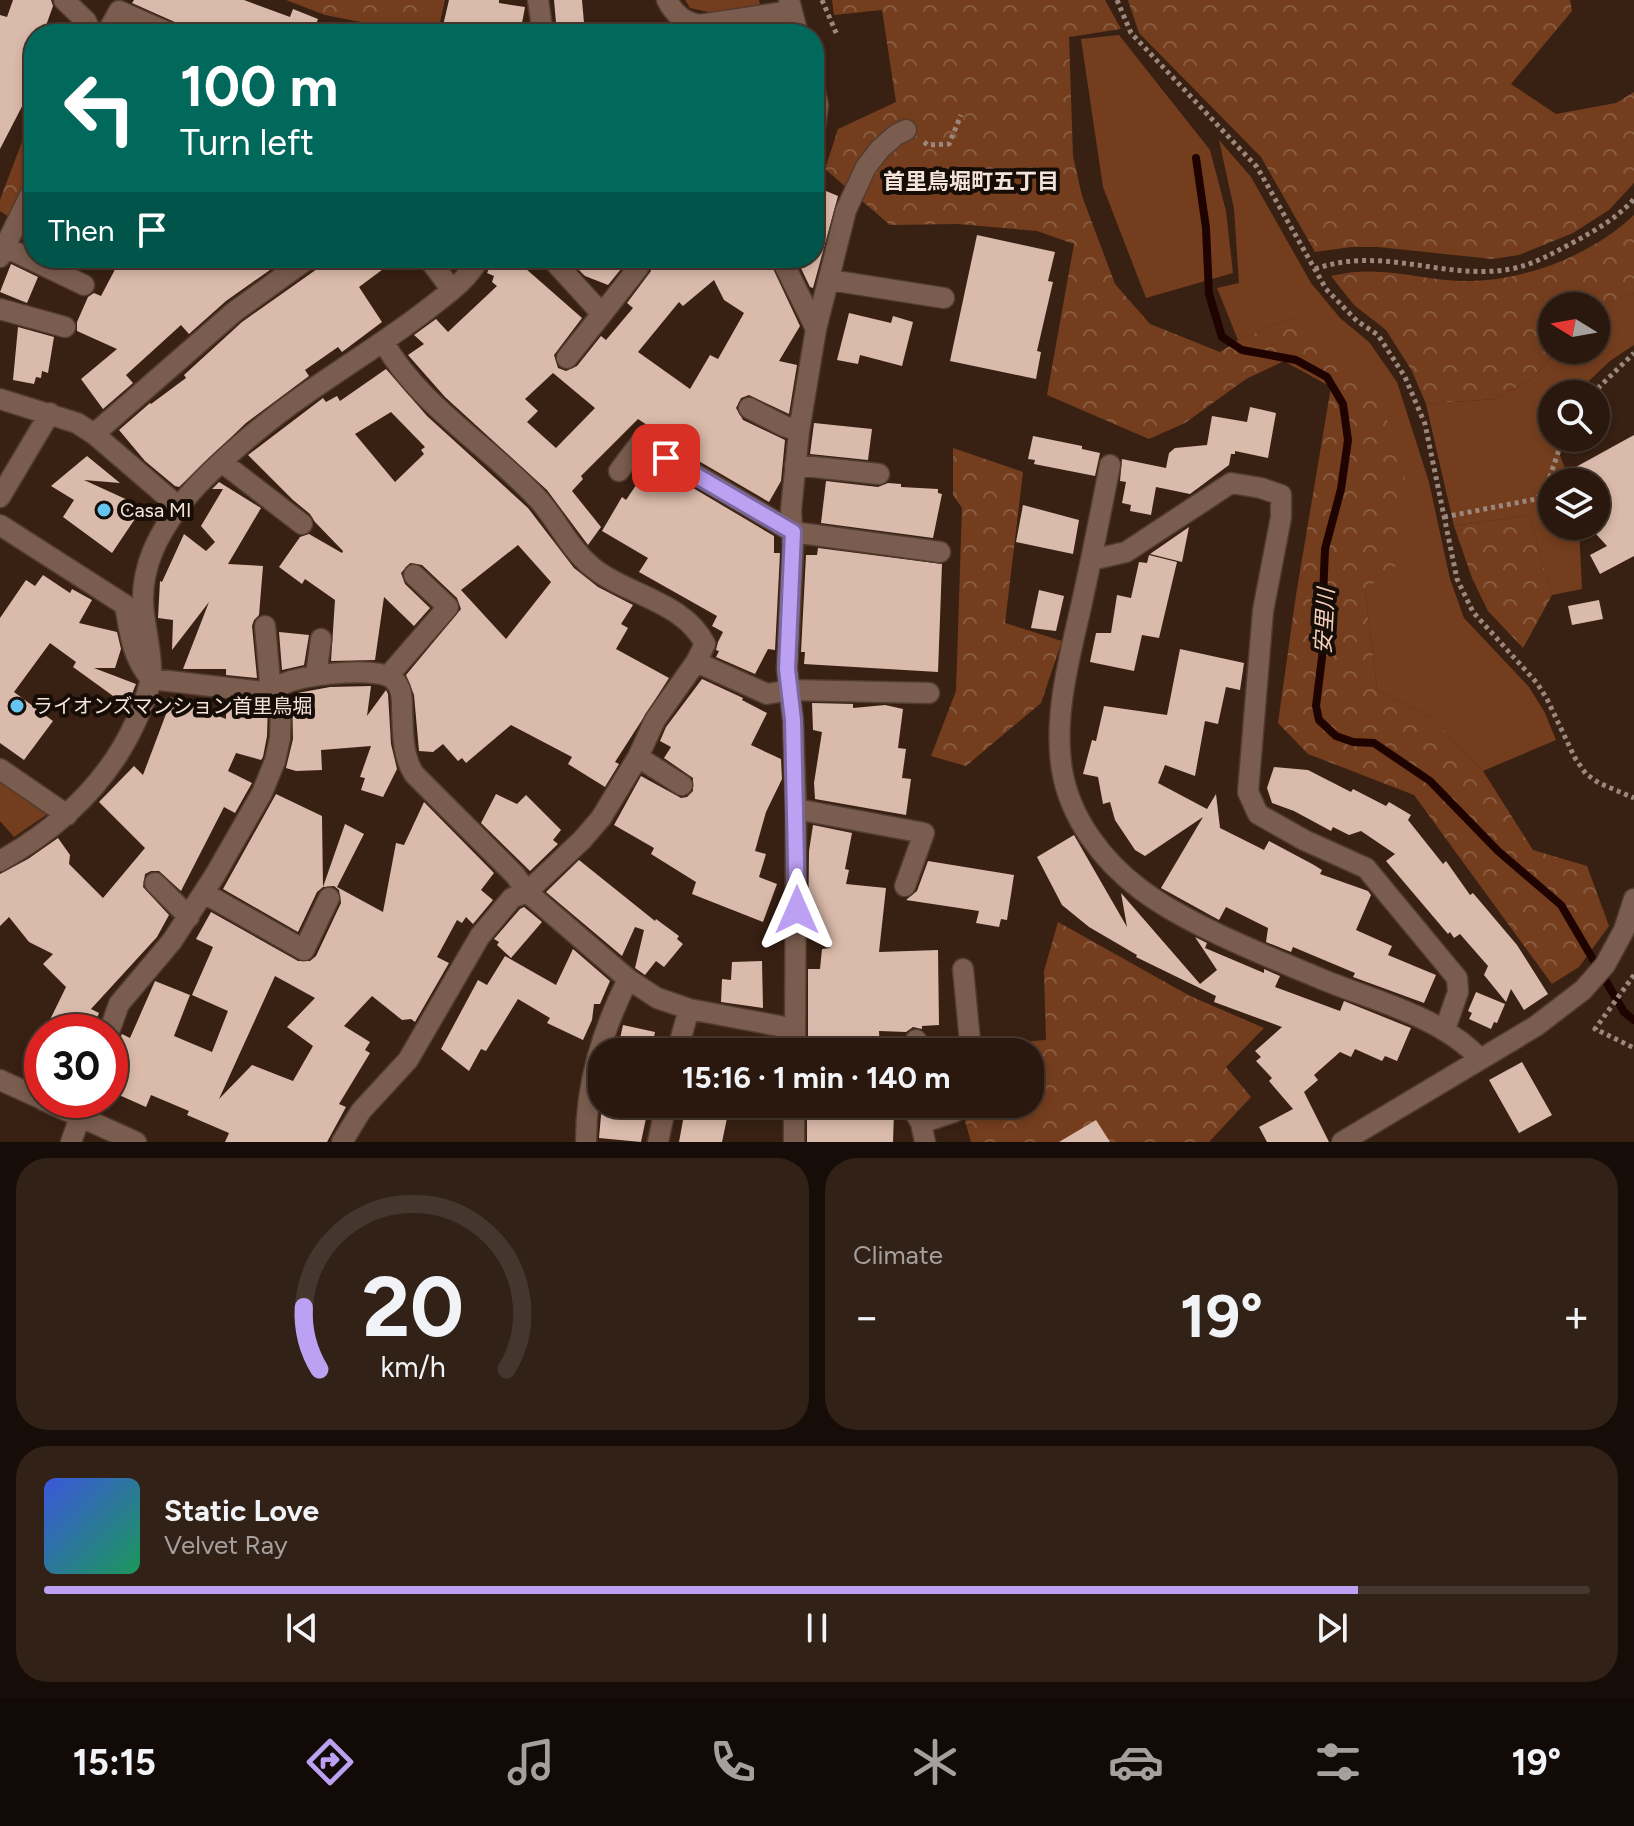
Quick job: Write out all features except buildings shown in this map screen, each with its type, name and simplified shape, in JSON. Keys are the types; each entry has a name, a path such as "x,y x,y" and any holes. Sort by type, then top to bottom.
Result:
{"street":[{"path":"64,0 87,24"},
{"path":"538,0 542,24"},
{"path":"667,0 676,14 696,24"},
{"path":"112,24 121,5 154,24"},
{"path":"704,24 790,6"},
{"path":"795,1038 796,809 787,669 793,532 791,510 799,431 816,329 846,210 855,187 880,149 906,130"},
{"path":"24,207 2,252 24,261"},
{"path":"42,268 84,285"},
{"path":"94,434 234,312 295,268"},
{"path":"436,268 452,290"},
{"path":"0,861 50,831 82,801 117,758 140,712 151,679 143,603 144,575 152,550 179,507 280,412 384,343 452,290 473,268"},
{"path":"560,268 602,314"},
{"path":"567,358 638,268"},
{"path":"786,268 816,329"},
{"path":"830,280 944,298"},
{"path":"0,309 65,327"},
{"path":"342,1142 361,1111 408,1060 480,936 512,898 527,892 601,818 638,757 655,720 705,644 698,631 666,607 590,566 538,500 417,387 394,361 384,343"},
{"path":"0,399 77,423 179,507"},
{"path":"749,408 799,431"},
{"path":"0,497 50,413"},
{"path":"619,471 641,442 793,532 940,552"},
{"path":"223,463 302,524"},
{"path":"795,465 879,474"},
{"path":"1110,465 1061,709 1062,772 1074,808 1091,841 1140,889 1174,910 1303,971 1445,1029 1465,1042 1480,1059"},
{"path":"1091,560 1126,552 1231,483 1281,495 1281,517 1263,611 1248,792 1258,814 1304,840 1366,868 1457,978 1458,992 1445,1029"},
{"path":"0,525 125,605 134,654 151,679 264,692 316,675 353,672 388,676 396,681 402,692 408,765 515,875 527,892 628,979 657,998 689,1009 795,1029"},
{"path":"388,676 448,607 414,575"},
{"path":"115,1014 119,1004 164,952 189,917 262,793 275,761 281,719 277,690 270,682 265,626"},
{"path":"316,675 321,639"},
{"path":"696,662 767,694 790,690 929,693"},
{"path":"638,757 682,785"},
{"path":"0,769 67,815"},
{"path":"796,809 924,833 905,886"},
{"path":"155,883 189,917"},
{"path":"204,893 311,954 329,898"},
{"path":"1342,1142 1536,1026 1583,990 1605,965 1624,930 1634,899"},
{"path":"963,969 970,1038"},
{"path":"586,1142 586,1106 596,1061 606,1024 628,979"},
{"path":"681,1038 689,1009"},
{"path":"0,1080 24,1091"},
{"path":"71,1142 79,1118"},
{"path":"99,1118 136,1142"},
{"path":"658,1142 663,1118"},
{"path":"794,1118 794,1142"},
{"path":"923,1132 945,1118"}],"path":[{"path":"822,0 837,35"},
{"path":"1117,0 1131,33 1257,167 1326,289 1357,321 1378,335 1405,377 1425,424 1457,579 1473,612 1537,683 1586,774 1634,798"},
{"path":"906,130 928,145 949,144 961,115"},
{"path":"1315,269 1337,261 1365,259 1468,270 1509,269 1541,261 1598,229 1634,199"},
{"path":"1606,380 1634,353"},
{"path":"1444,517 1536,499 1545,491 1558,452"},
{"path":"1634,975 1595,1029 1634,1048"}],"green space":[{"path":"286,0 445,0 440,24 371,24 325,15"},
{"path":"685,0 759,0 760,5 713,13 690,8"},
{"path":"832,0 1105,0 1121,29 1069,37 1073,156 1082,196 1115,284 1150,324 1220,352 1238,340 1292,318 1343,353 1380,400 1405,473 1397,565 1365,590 1377,690 1431,717 1483,771 1533,850 1587,866 1609,926 1579,967 1552,984 1414,795 1308,754 1278,723 1331,387 1284,361 1246,379 1185,423 1149,439 1047,395 1074,244 1037,231 958,224 890,225 825,169 838,129 896,102 882,10 834,15"},
{"path":"1128,0 1570,0 1572,11 1511,84 1556,114 1616,103 1634,92 1634,183 1609,210 1573,233 1519,255 1492,259 1378,247 1315,252 1261,157 1139,33"},
{"path":"1119,35 1210,150 1226,211 1233,273 1146,298 1103,187 1081,39"},
{"path":"24,136 24,185 9,217 0,211 0,200"},
{"path":"1219,140 1251,177 1311,283 1340,318 1369,342 1397,382 1429,482 1450,579 1464,618 1529,687 1545,713 1556,740 1483,771 1431,717 1377,690 1365,590 1405,474 1292,318 1238,340 1217,288 1239,283 1234,209"},
{"path":"1634,215 1634,293 1610,302 1610,292 1538,292 1538,364 1545,364 1532,379 1495,399 1426,404 1412,371 1386,330 1354,305 1331,276 1368,271 1471,281 1515,276 1579,253 1618,229"},
{"path":"1634,293 1634,345 1610,361 1610,302"},
{"path":"1545,364 1607,364 1590,380 1538,380 1538,452 1559,452 1565,468 1538,468 1538,540 1580,540 1582,589 1552,595 1529,515 1454,526 1426,404 1495,399 1532,379"},
{"path":"953,448 1023,472 1005,623 1062,641 1041,703 966,766 931,756 956,691 962,508 953,495"},
{"path":"1529,515 1552,595 1523,648 1488,611 1472,578 1454,526"},
{"path":"0,776 41,806 46,815 14,837 0,821"},
{"path":"1058,922 1190,996 1264,1028 1226,1067 1251,1097 1209,1142 971,1142 966,1118 1044,1118 1044,971"}],"waterway":[{"name":"安里川","path":"1196,158 1206,228 1209,294 1222,337 1242,350 1296,360 1327,377 1343,404 1348,440 1341,489 1325,549 1323,597 1327,617 1316,706 1319,720 1336,736 1353,742 1374,743 1430,781 1498,851 1561,905 1624,1012 1634,1020"}],"place":[{"name":"Casa MI","path":"104,510"},
{"name":"ライオンズマンション首里鳥堀","path":"17,706"}],"district":[{"name":"首里鳥堀町五丁目","path":"971,181"}],"route":[{"path":"666,458 781,528 793,532 787,669 793,720 797,910"}]}
